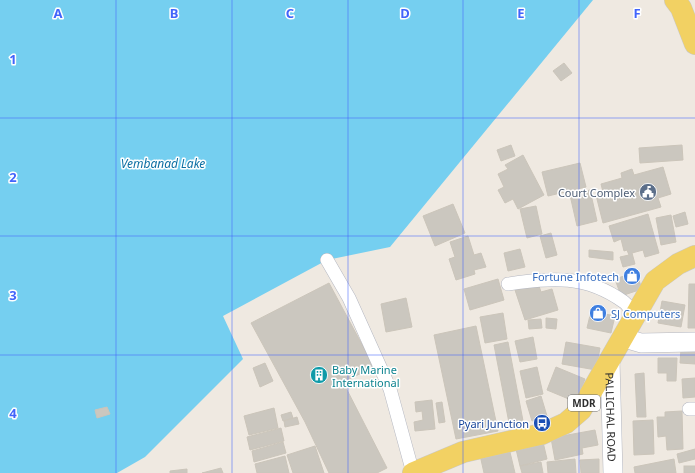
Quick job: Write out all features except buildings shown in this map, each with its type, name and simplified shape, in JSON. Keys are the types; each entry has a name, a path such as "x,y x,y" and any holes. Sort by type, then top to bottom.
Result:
{"main road":[{"path":"678,4 695,44"},
{"name":"MDR","path":"413,473 463,452 542,434 566,423 580,410 624,338 655,281 678,264 695,256"},
{"path":"624,338 641,343 695,342"},
{"name":"PALLICHAL ROAD","path":"610,360 613,473"}],"street":[{"path":"327,260 349,298 390,389 413,473"},
{"path":"508,284 542,279 578,280 602,289 626,303 629,309 636,315"}],"water":[{"name":"Vembanad Lake","path":"0,0 593,0 390,247 327,260 223,316 243,359 145,457 117,473 0,473"}],"place":[{"name":"Court Complex","path":"648,192"},
{"name":"Fortune Infotech","path":"632,276"},
{"name":"SJ Computers","path":"598,313"},
{"name":"Baby Marine International","path":"319,375"},
{"name":"Pyari Junction","path":"542,423"}]}
